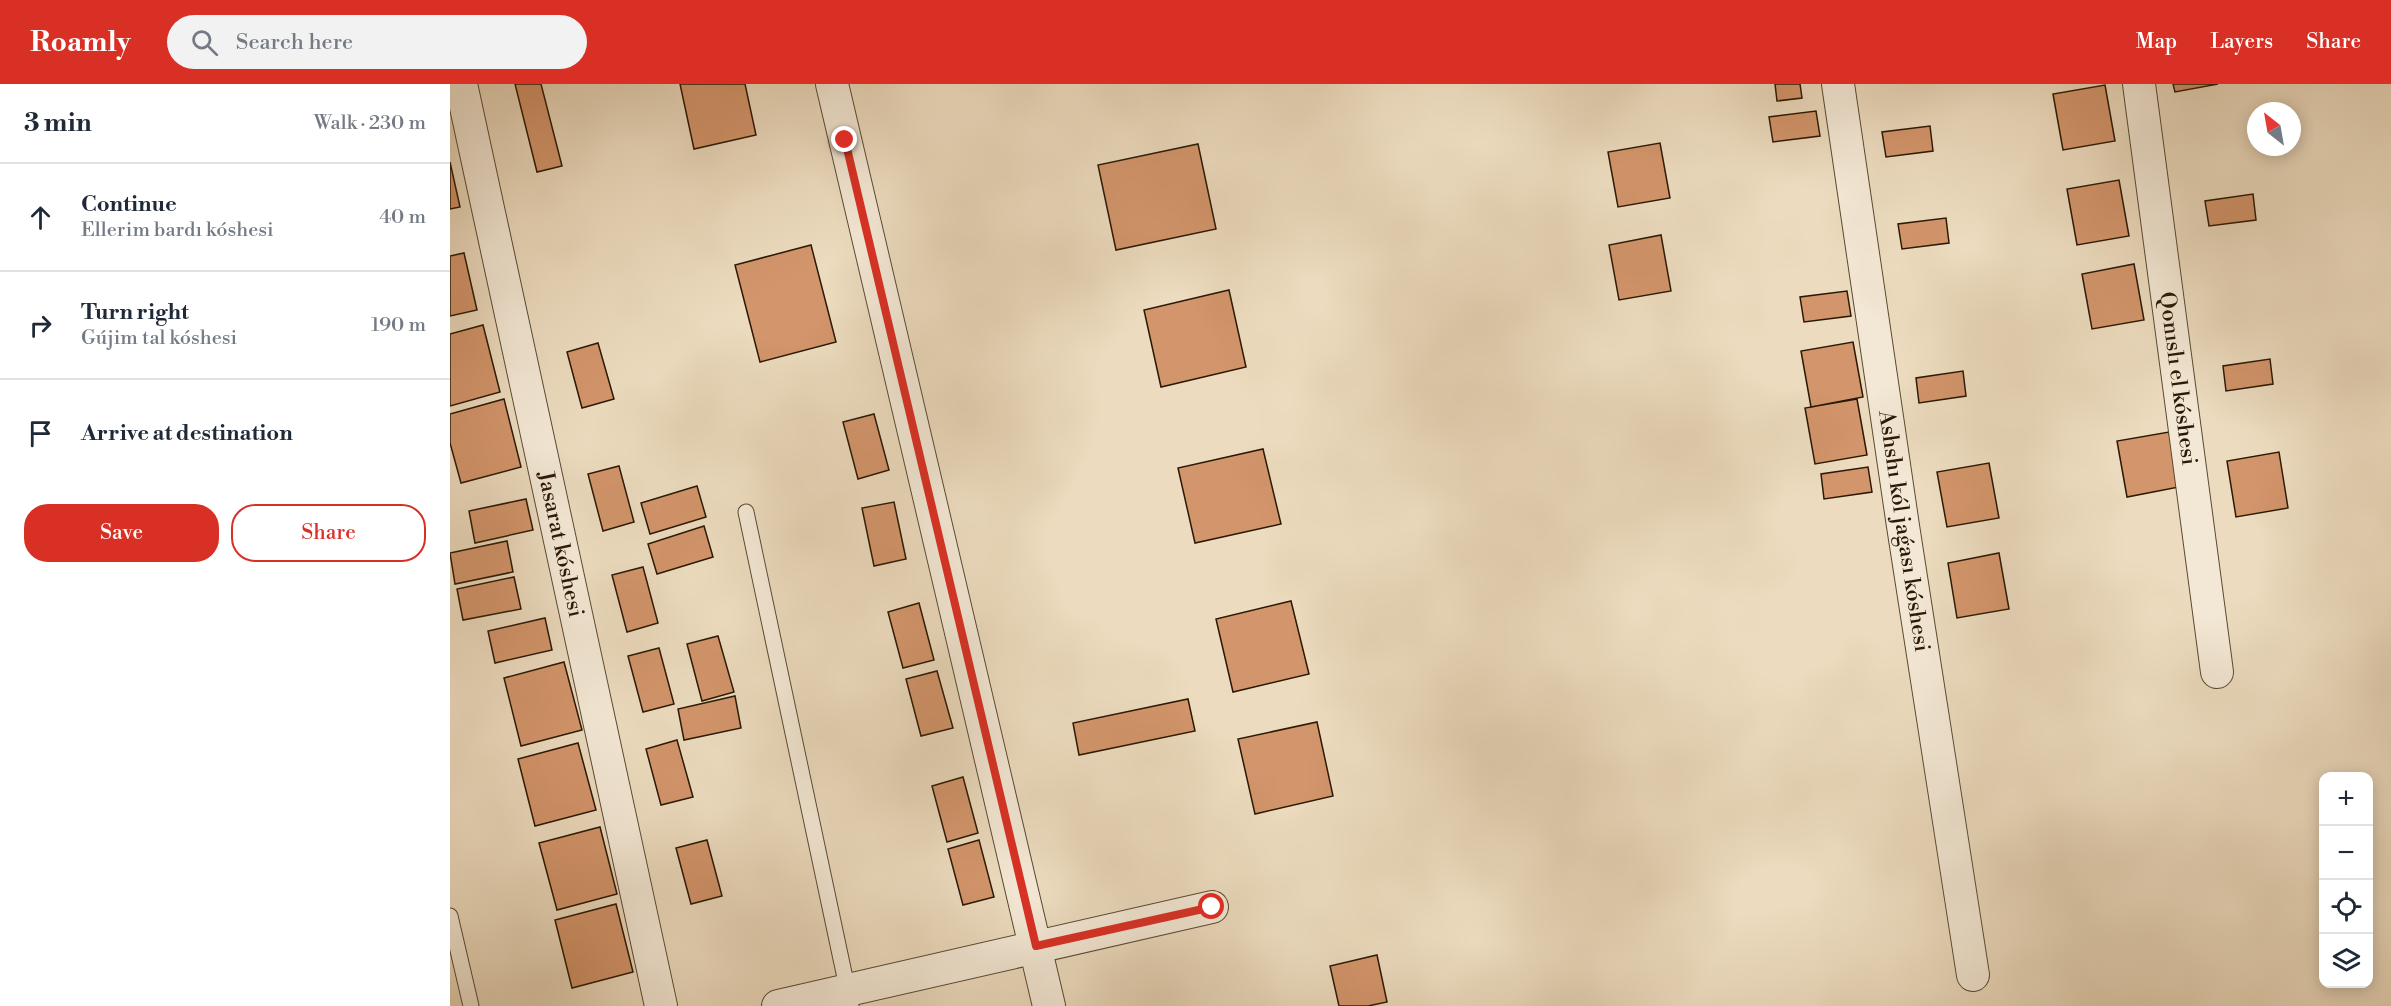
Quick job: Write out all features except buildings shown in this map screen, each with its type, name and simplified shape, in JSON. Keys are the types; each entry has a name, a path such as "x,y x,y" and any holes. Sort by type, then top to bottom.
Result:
{"street":[{"name":"Jasarat kóshesi","path":"461,84 661,1006"},
{"path":"832,84 1049,1006"},
{"name":"Ashshı kól jaǵası kóshesi","path":"1838,84 1903,526 1973,975"},
{"name":"Qonıslı el kóshesi","path":"2139,84 2217,672"},
{"path":"778,1006 849,997 1036,946 1212,907"}],"lane":[{"path":"746,512 849,997"},
{"path":"450,916 471,1006"}],"route":[{"path":"845,140 1036,946 1212,907"}]}
